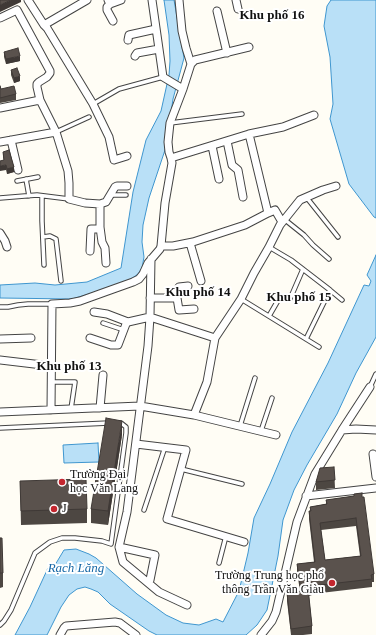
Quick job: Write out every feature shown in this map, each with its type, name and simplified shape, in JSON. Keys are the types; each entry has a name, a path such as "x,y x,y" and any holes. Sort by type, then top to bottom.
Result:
{"street":[{"path":"28,0 47,28 93,104 109,137 114,160 127,156"},
{"path":"44,25 87,0"},
{"path":"113,21 107,7 109,2 121,0"},
{"path":"152,0 163,77 183,89"},
{"path":"179,0 182,31 191,64"},
{"path":"236,0 238,8"},
{"path":"0,18 17,10 50,70 50,74 39,82 37,88 40,100 56,132 68,171 69,199 85,203 100,204 106,202 115,187 127,186"},
{"path":"217,11 227,53"},
{"path":"128,40 129,35 156,29"},
{"path":"50,410 52,304 80,301 134,282 143,274 151,258 156,254 161,246 165,203 171,170 171,158 168,142 170,123 191,64 195,60 249,47"},
{"path":"135,56 137,54 159,49"},
{"path":"0,108 40,100"},
{"path":"171,158 249,134 283,127 314,115"},
{"path":"0,142 56,132"},
{"path":"249,134 268,213"},
{"path":"11,140 18,170"},
{"path":"228,141 232,165 238,170 243,197"},
{"path":"212,146 219,179"},
{"path":"194,414 207,382 215,338 241,299 283,220 300,200 336,186"},
{"path":"100,204 100,229 102,242 105,248 106,263"},
{"path":"161,246 190,243 245,225 276,210 283,220"},
{"path":"90,251 91,229 100,229"},
{"path":"0,233 7,247"},
{"path":"190,243 201,281"},
{"path":"151,258 148,346 127,512 119,547 122,562 159,592 187,605"},
{"path":"188,286 180,287 180,291 176,292 179,310 194,309"},
{"path":"150,298 176,298"},
{"path":"94,312 107,314 128,322 150,317 215,338"},
{"path":"90,338 111,345 118,345 128,322"},
{"path":"0,338 31,338"},
{"path":"0,360 51,366"},
{"path":"100,408 103,375"},
{"path":"261,635 272,621 276,612 296,522 315,474 370,387"},
{"path":"0,412 140,406 194,414 276,435"},
{"path":"342,430 376,430"},
{"path":"136,444 186,450 167,519 244,542"},
{"path":"373,454 376,477"},
{"path":"306,496 376,488"},
{"path":"119,547 155,555 150,580"},
{"path":"60,635 66,626 118,622 136,635"}],"lane":[{"path":"93,104 119,89 163,77"},
{"path":"170,123 242,114"},
{"path":"56,132 89,117"},
{"path":"17,181 38,177"},
{"path":"26,179 28,196"},
{"path":"111,194 126,195"},
{"path":"42,196 44,265"},
{"path":"0,198 42,196 69,199"},
{"path":"307,198 338,238"},
{"path":"283,220 304,235 328,259"},
{"path":"43,237 50,236 56,239 61,281"},
{"path":"269,247 291,260 342,300"},
{"path":"290,299 303,269"},
{"path":"306,338 330,290"},
{"path":"269,316 280,297"},
{"path":"241,299 319,347"},
{"path":"0,308 28,304 52,304"},
{"path":"103,323 124,330"},
{"path":"370,387 376,374"},
{"path":"240,426 255,378"},
{"path":"51,382 74,382 71,409"},
{"path":"261,431 272,398"},
{"path":"0,428 116,423 121,423 126,427 111,544 102,541 75,538 62,538 50,542 35,553 11,610 4,621 0,624"},
{"path":"144,510 165,448"},
{"path":"181,469 242,484"},
{"path":"219,562 226,536"}],"water":[{"path":"164,0 174,0 184,58 173,99 166,147 149,198 143,225 142,242 144,257 142,268 138,274 128,281 72,299 0,298 0,285 35,283 55,285 87,282 121,268 133,192 146,140 161,111 169,75 169,35"},
{"path":"331,0 376,0 376,218 349,184 330,119 333,104 330,57 324,26 327,6"},
{"name":"Rạch Lăng","path":"376,255 376,337 356,373 337,414 294,490 283,520 278,556 267,610 257,625 246,635 157,635 110,604 98,592 85,587 77,589 69,595 61,607 47,635 15,635 48,568 55,565 64,550 76,549 96,558 137,594 166,615 183,623 199,625 216,619 223,622 239,591 254,518 292,432 328,363 364,285 369,286 371,281 367,275"},
{"path":"98,443 99,462 64,463 63,445"}],"building":[{"path":"0,0 11,0 0,5"},
{"path":"18,48 20,56 6,59 4,52"},
{"path":"17,68 20,76 14,78 11,70"},
{"path":"0,86 1,89 14,86 16,94 0,98"},
{"path":"9,150 14,167 7,169 6,165 0,166 0,161 4,160 3,152"},
{"path":"106,418 122,421 108,511 91,509"},
{"path":"334,467 335,480 316,482 320,468"},
{"path":"86,479 87,509 21,511 20,481"},
{"path":"362,493 362,497 364,497 374,574 371,575 372,579 312,586 312,588 308,588 312,626 291,629 287,593 301,591 297,564 315,562 309,511 311,511 310,507 327,504 326,500 354,496 354,494","holes":["356,518 361,556 325,560 320,523"]},
{"path":"0,538 2,538 3,573 0,573"}],"place":[{"name":"Trường Đại học Văn Lang","path":"62,482"},
{"name":"J","path":"54,509"},
{"name":"Trường Trung học phổ thông Trần Văn Giàu","path":"332,583"}],"district":[{"name":"Khu phố 16","path":"272,16"},
{"name":"Khu phố 14","path":"198,293"},
{"name":"Khu phố 15","path":"299,298"},
{"name":"Khu phố 13","path":"69,367"}]}
